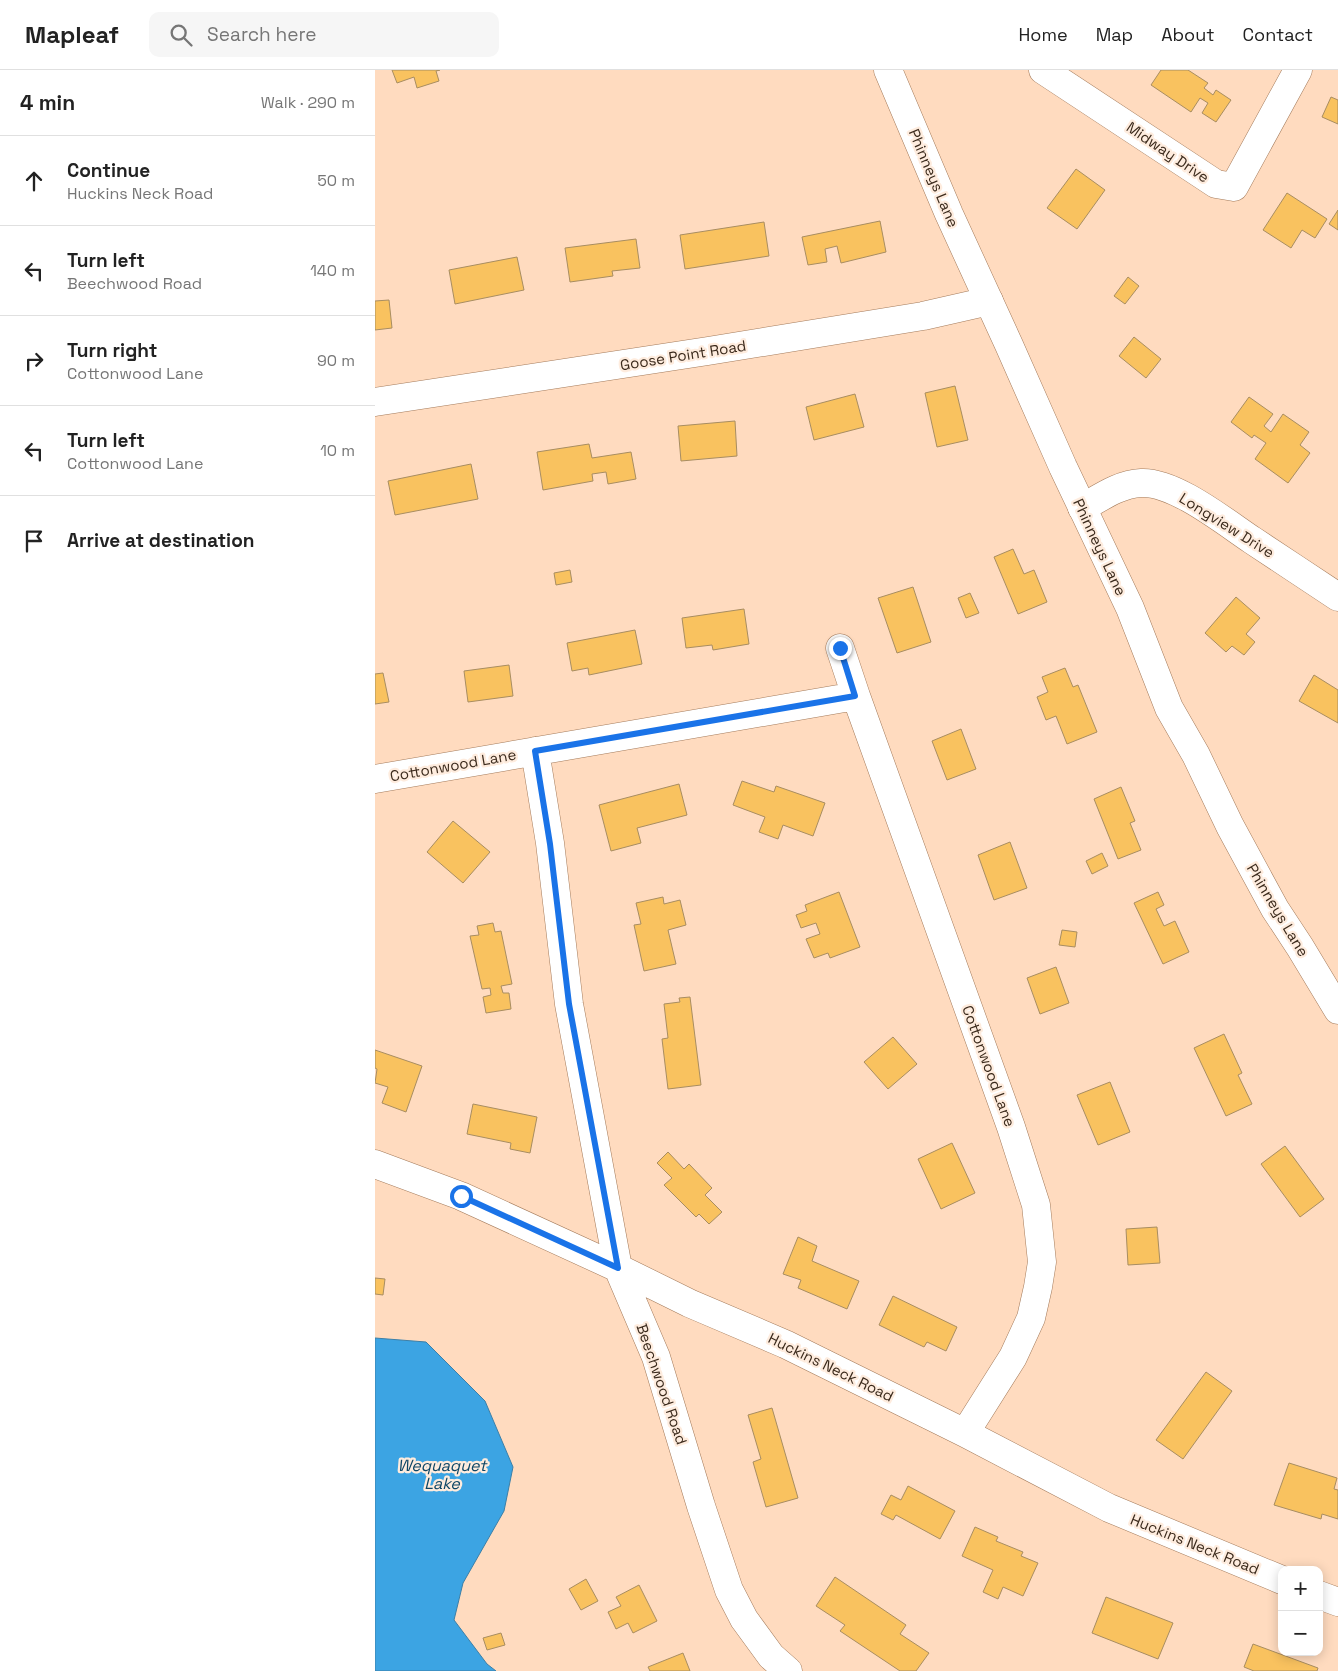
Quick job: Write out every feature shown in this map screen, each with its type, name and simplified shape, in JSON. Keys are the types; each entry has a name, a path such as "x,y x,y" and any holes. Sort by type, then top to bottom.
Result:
{"street":[{"name":"Phinneys Lane","path":"888,70 949,214 1082,508 1130,608 1169,708 1196,756 1230,826 1271,902 1338,1010"},
{"name":"Midway Drive","path":"1043,70 1216,184 1234,187 1299,70"},
{"name":"Goose Point Road","path":"375,402 923,316 989,301"},
{"name":"Longview Drive","path":"1082,508 1115,489 1127,485 1143,483 1160,486 1192,500 1338,597"},
{"name":"Cottonwood Lane","path":"840,648 855,696 1007,1118 1036,1205 1042,1262 1031,1318 1013,1357 965,1433"},
{"name":"Cottonwood Lane","path":"375,779 855,696"},
{"name":"Beechwood Road","path":"535,751 550,844 569,1004 618,1268 656,1357 701,1506 729,1590 747,1624 771,1656 788,1671"},
{"name":"Huckins Neck Road","path":"375,1164 461,1196 618,1268 689,1303 785,1344 965,1433 1109,1508 1278,1578"},
{"path":"1323,1596 1338,1602"}],"water":[{"name":"Wequaquet Lake","path":"375,1338 426,1342 485,1401 513,1467 504,1511 463,1583 454,1620 487,1664 496,1671 375,1671"}],"building":[{"path":"392,70 440,70 436,71 439,81 417,88 414,77 397,83"},
{"path":"1161,70 1188,70 1208,83 1204,88 1213,95 1216,90 1231,100 1216,122 1202,113 1208,103 1200,98 1191,112 1151,85"},
{"path":"1331,97 1338,100 1338,124 1322,117"},
{"path":"1076,169 1105,190 1077,229 1047,208"},
{"path":"1287,193 1327,219 1315,238 1302,230 1291,248 1263,230"},
{"path":"1338,210 1338,230 1329,224"},
{"path":"880,221 886,252 841,263 837,246 825,249 827,262 808,265 802,237"},
{"path":"764,222 769,256 685,269 680,235"},
{"path":"636,239 640,268 612,271 613,276 570,282 565,248"},
{"path":"517,257 524,290 455,304 449,270"},
{"path":"1128,277 1139,286 1125,304 1114,296"},
{"path":"389,300 392,328 375,330 375,301"},
{"path":"1134,337 1161,359 1146,378 1119,356"},
{"path":"955,386 968,440 937,447 925,393"},
{"path":"855,394 864,427 814,440 806,407"},
{"path":"1249,397 1273,414 1264,426 1271,432 1283,414 1309,432 1300,445 1310,453 1288,483 1255,459 1266,443 1254,435 1252,438 1231,422"},
{"path":"735,421 737,456 681,461 678,426"},
{"path":"589,444 592,458 631,452 636,479 608,484 606,472 592,474 593,481 543,490 537,452"},
{"path":"471,464 478,499 395,515 388,481"},
{"path":"1013,549 1024,574 1034,570 1047,602 1018,614 994,557"},
{"path":"570,570 572,582 556,585 554,573"},
{"path":"913,587 931,642 897,653 878,598"},
{"path":"970,593 979,613 966,618 958,598"},
{"path":"1236,597 1260,618 1246,634 1255,642 1244,655 1232,646 1226,652 1205,633"},
{"path":"744,609 749,644 713,650 712,645 686,648 682,618"},
{"path":"635,630 642,664 589,675 588,668 572,671 567,643"},
{"path":"509,665 513,696 468,702 464,671"},
{"path":"1065,668 1073,687 1078,685 1097,732 1067,744 1056,716 1046,720 1037,697 1048,692 1042,677"},
{"path":"383,673 389,702 375,704 375,674"},
{"path":"1314,675 1338,690 1338,723 1299,701"},
{"path":"961,729 976,769 947,780 932,741"},
{"path":"742,781 774,792 776,786 825,803 813,836 783,825 778,839 759,832 765,817 733,805"},
{"path":"679,784 687,815 637,828 641,843 611,851 599,805"},
{"path":"1121,787 1135,821 1130,823 1141,850 1118,859 1094,799"},
{"path":"453,821 490,852 463,883 427,852"},
{"path":"1010,842 1027,888 994,900 978,855"},
{"path":"1102,853 1108,866 1092,874 1086,861"},
{"path":"839,892 860,947 830,958 828,953 814,958 806,939 820,934 816,923 801,928 796,915 807,911 805,905"},
{"path":"1158,892 1164,905 1156,909 1164,926 1175,921 1189,952 1163,964 1134,903"},
{"path":"663,897 664,904 680,900 686,925 668,930 676,964 644,971 634,925 641,924 636,903"},
{"path":"493,923 495,932 501,931 512,984 501,986 503,993 509,993 511,1009 486,1013 483,997 491,995 490,988 482,989 470,936 479,935 477,926"},
{"path":"1062,930 1077,932 1075,947 1059,945"},
{"path":"1056,967 1069,1003 1040,1014 1027,978"},
{"path":"690,997 701,1085 668,1089 662,1039 668,1038 664,1004 680,1002 679,998"},
{"path":"1224,1034 1242,1073 1238,1075 1252,1104 1226,1116 1194,1048"},
{"path":"893,1037 917,1064 888,1089 864,1062"},
{"path":"375,1050 422,1066 406,1112 382,1103 388,1087 375,1083 377,1069 375,1068"},
{"path":"1110,1082 1130,1132 1098,1145 1077,1095"},
{"path":"473,1104 537,1117 530,1153 510,1149 511,1143 467,1134"},
{"path":"952,1143 975,1193 941,1209 918,1159"},
{"path":"1285,1146 1324,1199 1300,1217 1261,1164"},
{"path":"668,1152 684,1169 689,1164 712,1188 705,1195 722,1212 709,1224 699,1214 696,1217 664,1185 672,1178 657,1163"},
{"path":"1157,1227 1160,1263 1128,1265 1126,1229"},
{"path":"798,1237 817,1246 812,1261 859,1281 847,1309 798,1288 801,1280 783,1274"},
{"path":"375,1278 385,1279 383,1295 375,1294"},
{"path":"893,1296 957,1327 946,1351 927,1342 924,1347 879,1325"},
{"path":"1206,1372 1232,1391 1183,1459 1156,1440"},
{"path":"772,1408 798,1498 766,1507 753,1462 761,1459 748,1415"},
{"path":"1289,1463 1337,1478 1334,1489 1338,1490 1338,1519 1322,1514 1321,1519 1274,1505"},
{"path":"908,1486 955,1511 940,1539 896,1515 893,1520 881,1514 891,1495 901,1500"},
{"path":"975,1527 998,1537 996,1541 1023,1552 1021,1556 1038,1563 1023,1596 1003,1587 998,1599 983,1592 993,1570 962,1556"},
{"path":"835,1577 906,1625 900,1634 929,1653 916,1671 900,1671 840,1631 845,1625 816,1606"},
{"path":"586,1579 598,1601 581,1610 569,1589"},
{"path":"639,1585 657,1621 633,1633 628,1623 616,1629 608,1612 621,1606 616,1597"},
{"path":"1106,1597 1173,1623 1158,1659 1092,1633"},
{"path":"501,1633 505,1645 487,1650 483,1638"},
{"path":"1253,1644 1278,1653 1278,1656 1286,1656 1318,1668 1317,1671 1254,1671 1244,1667"},
{"path":"683,1653 690,1671 650,1671 648,1667"}],"route":[{"path":"461,1196 618,1268 569,1004 550,844 535,751 855,696 840,648"}]}
